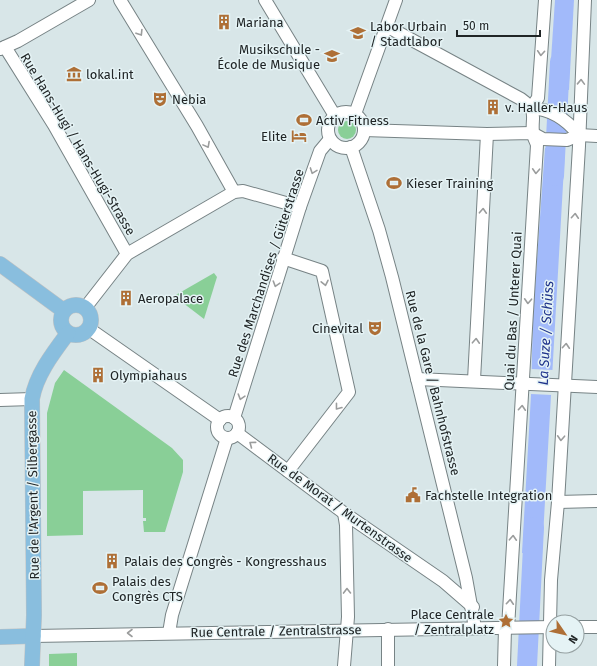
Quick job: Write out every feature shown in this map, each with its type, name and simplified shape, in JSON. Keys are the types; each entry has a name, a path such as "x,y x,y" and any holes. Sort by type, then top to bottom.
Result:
{"main road":[{"path":"0,264 64,311"},
{"path":"71,306 80,306 85,308 90,315 88,328 79,335 68,333 64,330 60,321 64,311 71,306"},
{"name":"Rue de l'Argent / Silbergasse","path":"32,666 32,399 41,373 68,333"},
{"name":"Rue Centrale / Zentralstrasse","path":"0,637 33,636"}],"street":[{"path":"2,48 90,0"},
{"path":"120,0 197,126 234,192"},
{"path":"265,0 335,116"},
{"path":"355,114 388,27 396,0"},
{"name":"Quai du Bas / Unterer Quai","path":"510,628 527,383 537,145 532,133 534,119 531,108 538,98 545,0"},
{"path":"548,614 558,502 558,385 579,135 585,0"},
{"path":"388,27 521,99 531,108 547,110 568,123 579,135"},
{"name":"Rue Hans-Hugi / Hans-Hugi-Strasse","path":"2,48 54,125 127,254"},
{"path":"345,112 355,114 363,124 364,130 360,141 351,147 342,148 330,139 328,126 335,116 345,112"},
{"path":"364,130 487,134 532,133 545,139 567,140 579,135 597,136"},
{"path":"474,380 487,134"},
{"name":"Rue des Marchandises / Güterstrasse","path":"234,418 284,258 302,212 320,151 330,139"},
{"name":"Rue de la Gare / Bahnhofstrasse","path":"351,147 383,243 473,607 475,628"},
{"path":"85,308 127,254 234,192 250,193 302,212"},
{"path":"284,258 322,271 349,392 288,472"},
{"path":"88,328 220,420"},
{"path":"417,379 474,380 597,387"},
{"path":"0,400 32,399"},
{"path":"169,633 172,615 232,436 238,423 234,418 225,416 220,420 217,426 218,433 232,436"},
{"name":"Rue de Morat / Murtenstrasse","path":"232,436 288,472 344,513 443,581 473,607"},
{"path":"558,502 597,501"},
{"path":"344,513 346,525 348,617 344,666"},
{"name":"Rue Centrale / Zentralstrasse","path":"33,636 545,627"},
{"path":"585,627 597,627"},
{"path":"504,666 510,628"},
{"path":"388,629 388,666"},
{"path":"548,654 549,666"}],"green space":[{"path":"347,121 353,124 356,130 353,136 347,139 341,136 338,130 341,124"},
{"path":"214,273 217,277 204,319 174,296"},
{"path":"64,370 172,448 183,460 183,472 165,532 144,532 143,521 146,521 146,518 143,518 143,490 83,491 83,535 47,536 47,413 55,383"},
{"path":"77,653 77,666 49,666 49,654"}],"water":[{"path":"555,0 574,0 569,90 549,89"},
{"path":"545,148 565,149 542,554 522,553 531,395 533,315"}],"pier":[{"path":"531,369 554,370 552,395 531,394"}],"waterway":[{"name":"La Suze / Schüss","path":"554,176 560,62"},
{"name":"La Suze / Schüss","path":"527,666 534,527"}],"place":[{"name":"Mariana","path":"224,22"},
{"name":"Labor Urbain / Stadtlabor","path":"358,33"},
{"name":"Musikschule - École de Musique","path":"332,56"},
{"name":"lokal.int","path":"74,74"},
{"name":"Nebia","path":"160,99"},
{"name":"v. Haller-Haus","path":"493,107"},
{"name":"Activ Fitness","path":"304,120"},
{"name":"Elite","path":"299,136"},
{"name":"Kieser Training","path":"394,183"},
{"name":"Aeropalace","path":"126,298"},
{"name":"Cinevital","path":"375,328"},
{"name":"Olympiahaus","path":"98,375"},
{"name":"Fachstelle Integration","path":"413,495"},
{"name":"Palais des Congrès - Kongresshaus","path":"112,561"},
{"name":"Palais des Congrès CTS","path":"100,588"},
{"name":"Place Centrale / Zentralplatz","path":"506,621"}]}
